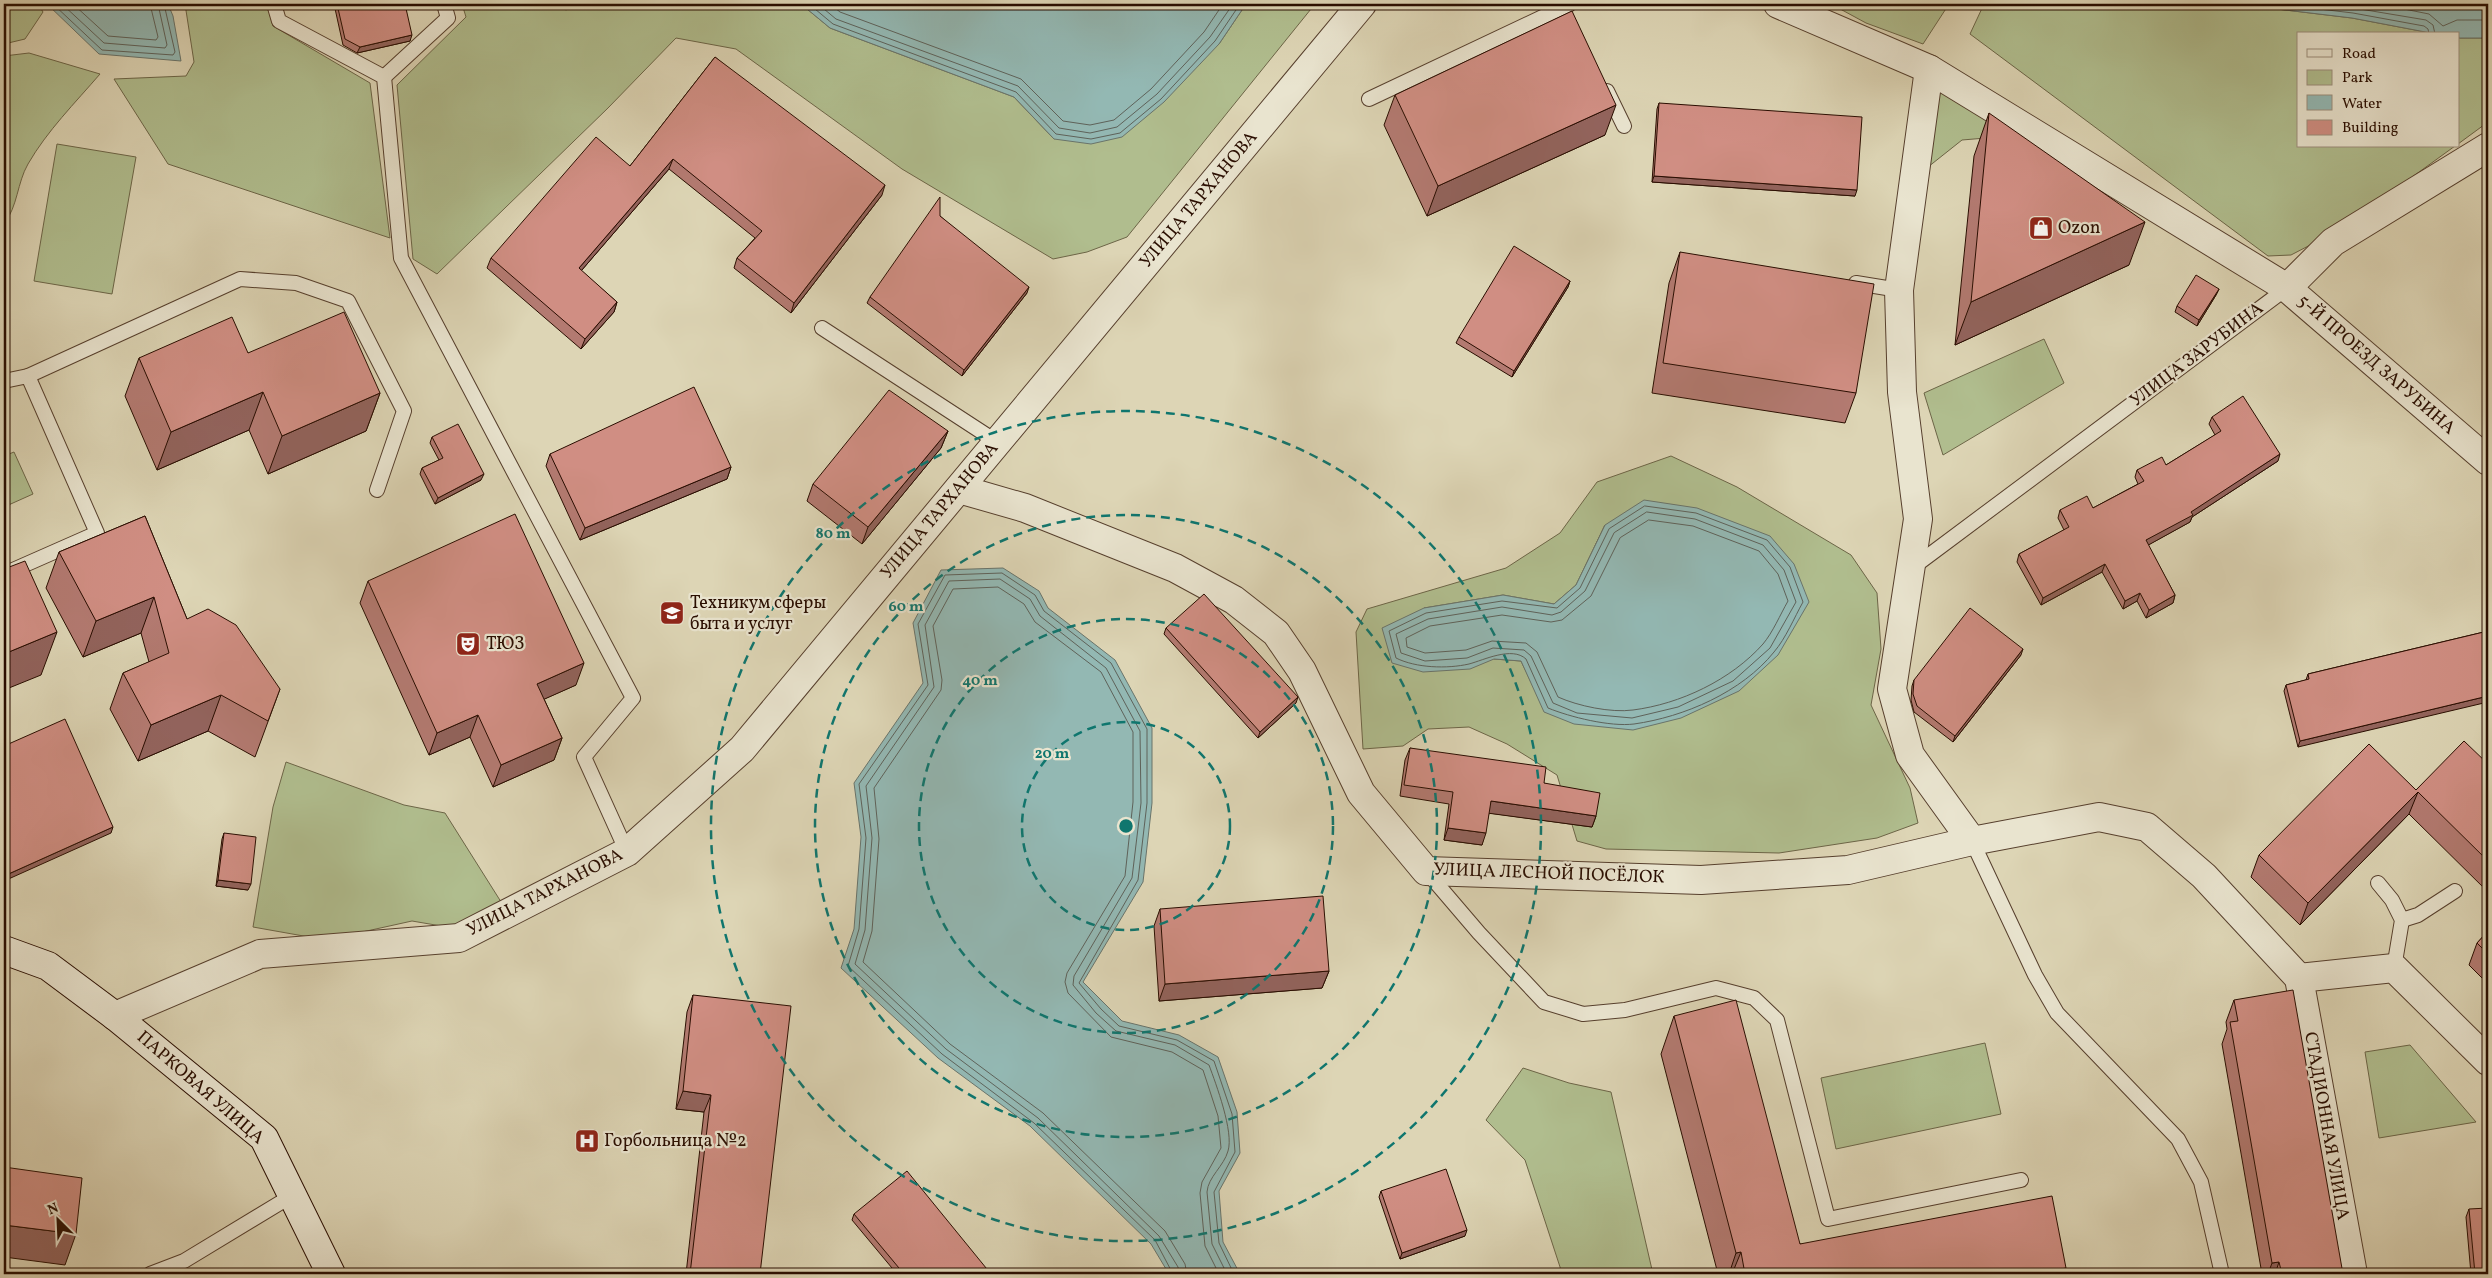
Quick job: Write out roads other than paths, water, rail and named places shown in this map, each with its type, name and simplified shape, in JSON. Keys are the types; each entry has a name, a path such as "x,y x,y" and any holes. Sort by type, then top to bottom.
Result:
{"street":[{"name":"УЛИЦА ТАРХАНОВА","path":"115,1016 260,954 459,938 627,852 742,749 1362,4"},
{"name":"5-Й ПРОЕЗД ЗАРУБИНА","path":"1778,4 1929,69 2287,288 2488,461"},
{"path":"1929,69 1899,290 1902,392 1918,519 1892,689 1910,755 1972,841"},
{"name":"УЛИЦА ЗАРУБИНА","path":"2287,288 2333,242 2488,147"},
{"name":"УЛИЦА ЛЕСНОЙ ПОСЁЛОК","path":"958,489 1025,508 1175,568 1234,600 1276,633 1302,671 1361,793 1426,871 1701,880 1848,870 1972,841 2099,817 2147,828 2204,876 2299,978"},
{"path":"4,950 48,966 115,1016"},
{"path":"2299,978 2394,968 2488,1061"},
{"name":"СТАДИОННАЯ УЛИЦА","path":"2299,978 2353,1274"},
{"name":"ПАРКОВАЯ УЛИЦА","path":"115,1016 264,1138 330,1274"}],"lane":[{"path":"274,4 279,21 384,78"},
{"path":"384,78 448,18 444,4"},
{"path":"1369,100 1569,8"},
{"path":"1600,74 1624,126"},
{"path":"384,78 401,258 634,698 584,757 627,852"},
{"path":"4,381 28,376 240,279 296,283 348,301 404,411 377,490"},
{"path":"1841,281 1899,290"},
{"name":"УЛИЦА ЗАРУБИНА","path":"1909,570 2287,288"},
{"path":"822,328 997,442"},
{"path":"4,574 97,533 28,376"},
{"path":"1972,841 2035,975 2057,1013 2178,1139 2201,1182 2222,1274"},
{"path":"1426,871 1479,933 1544,1002 1583,1014 1625,1010 1716,988 1754,998 1777,1020 1828,1219 2021,1180"},
{"path":"2378,882 2392,900 2402,920 2394,968"},
{"path":"2402,920 2418,915 2455,890"},
{"path":"150,1274 184,1261 293,1195"}],"water":[{"path":"47,4 168,4 173,16 181,61 99,54"},
{"path":"801,4 1246,4 1219,44 1164,102 1122,137 1091,144 1054,139 1014,97 830,28"},
{"path":"2235,4 2488,4 2488,38 2460,38 2460,32 2426,32 2352,18"},
{"path":"1644,500 1697,508 1770,536 1794,564 1809,602 1778,655 1739,691 1681,718 1633,730 1574,724 1544,712 1521,661 1494,659 1470,669 1423,672 1392,663 1382,628 1424,608 1503,595 1554,604 1576,585 1605,525"},
{"path":"1003,568 1039,591 1048,608 1115,660 1152,728 1152,803 1143,882 1083,982 1122,1021 1179,1035 1218,1057 1237,1112 1240,1153 1219,1191 1223,1242 1240,1274 1169,1274 1151,1244 1030,1126 938,1058 841,968 854,929 861,837 854,783 923,683 913,623 941,570"}],"place":[{"name":"Ozon","path":"2041,228"},
{"name":"Техникум сферы быта и услуг","path":"672,613"},
{"name":"ТЮЗ","path":"468,644"},
{"name":"Горбольница №2","path":"587,1141"}]}
